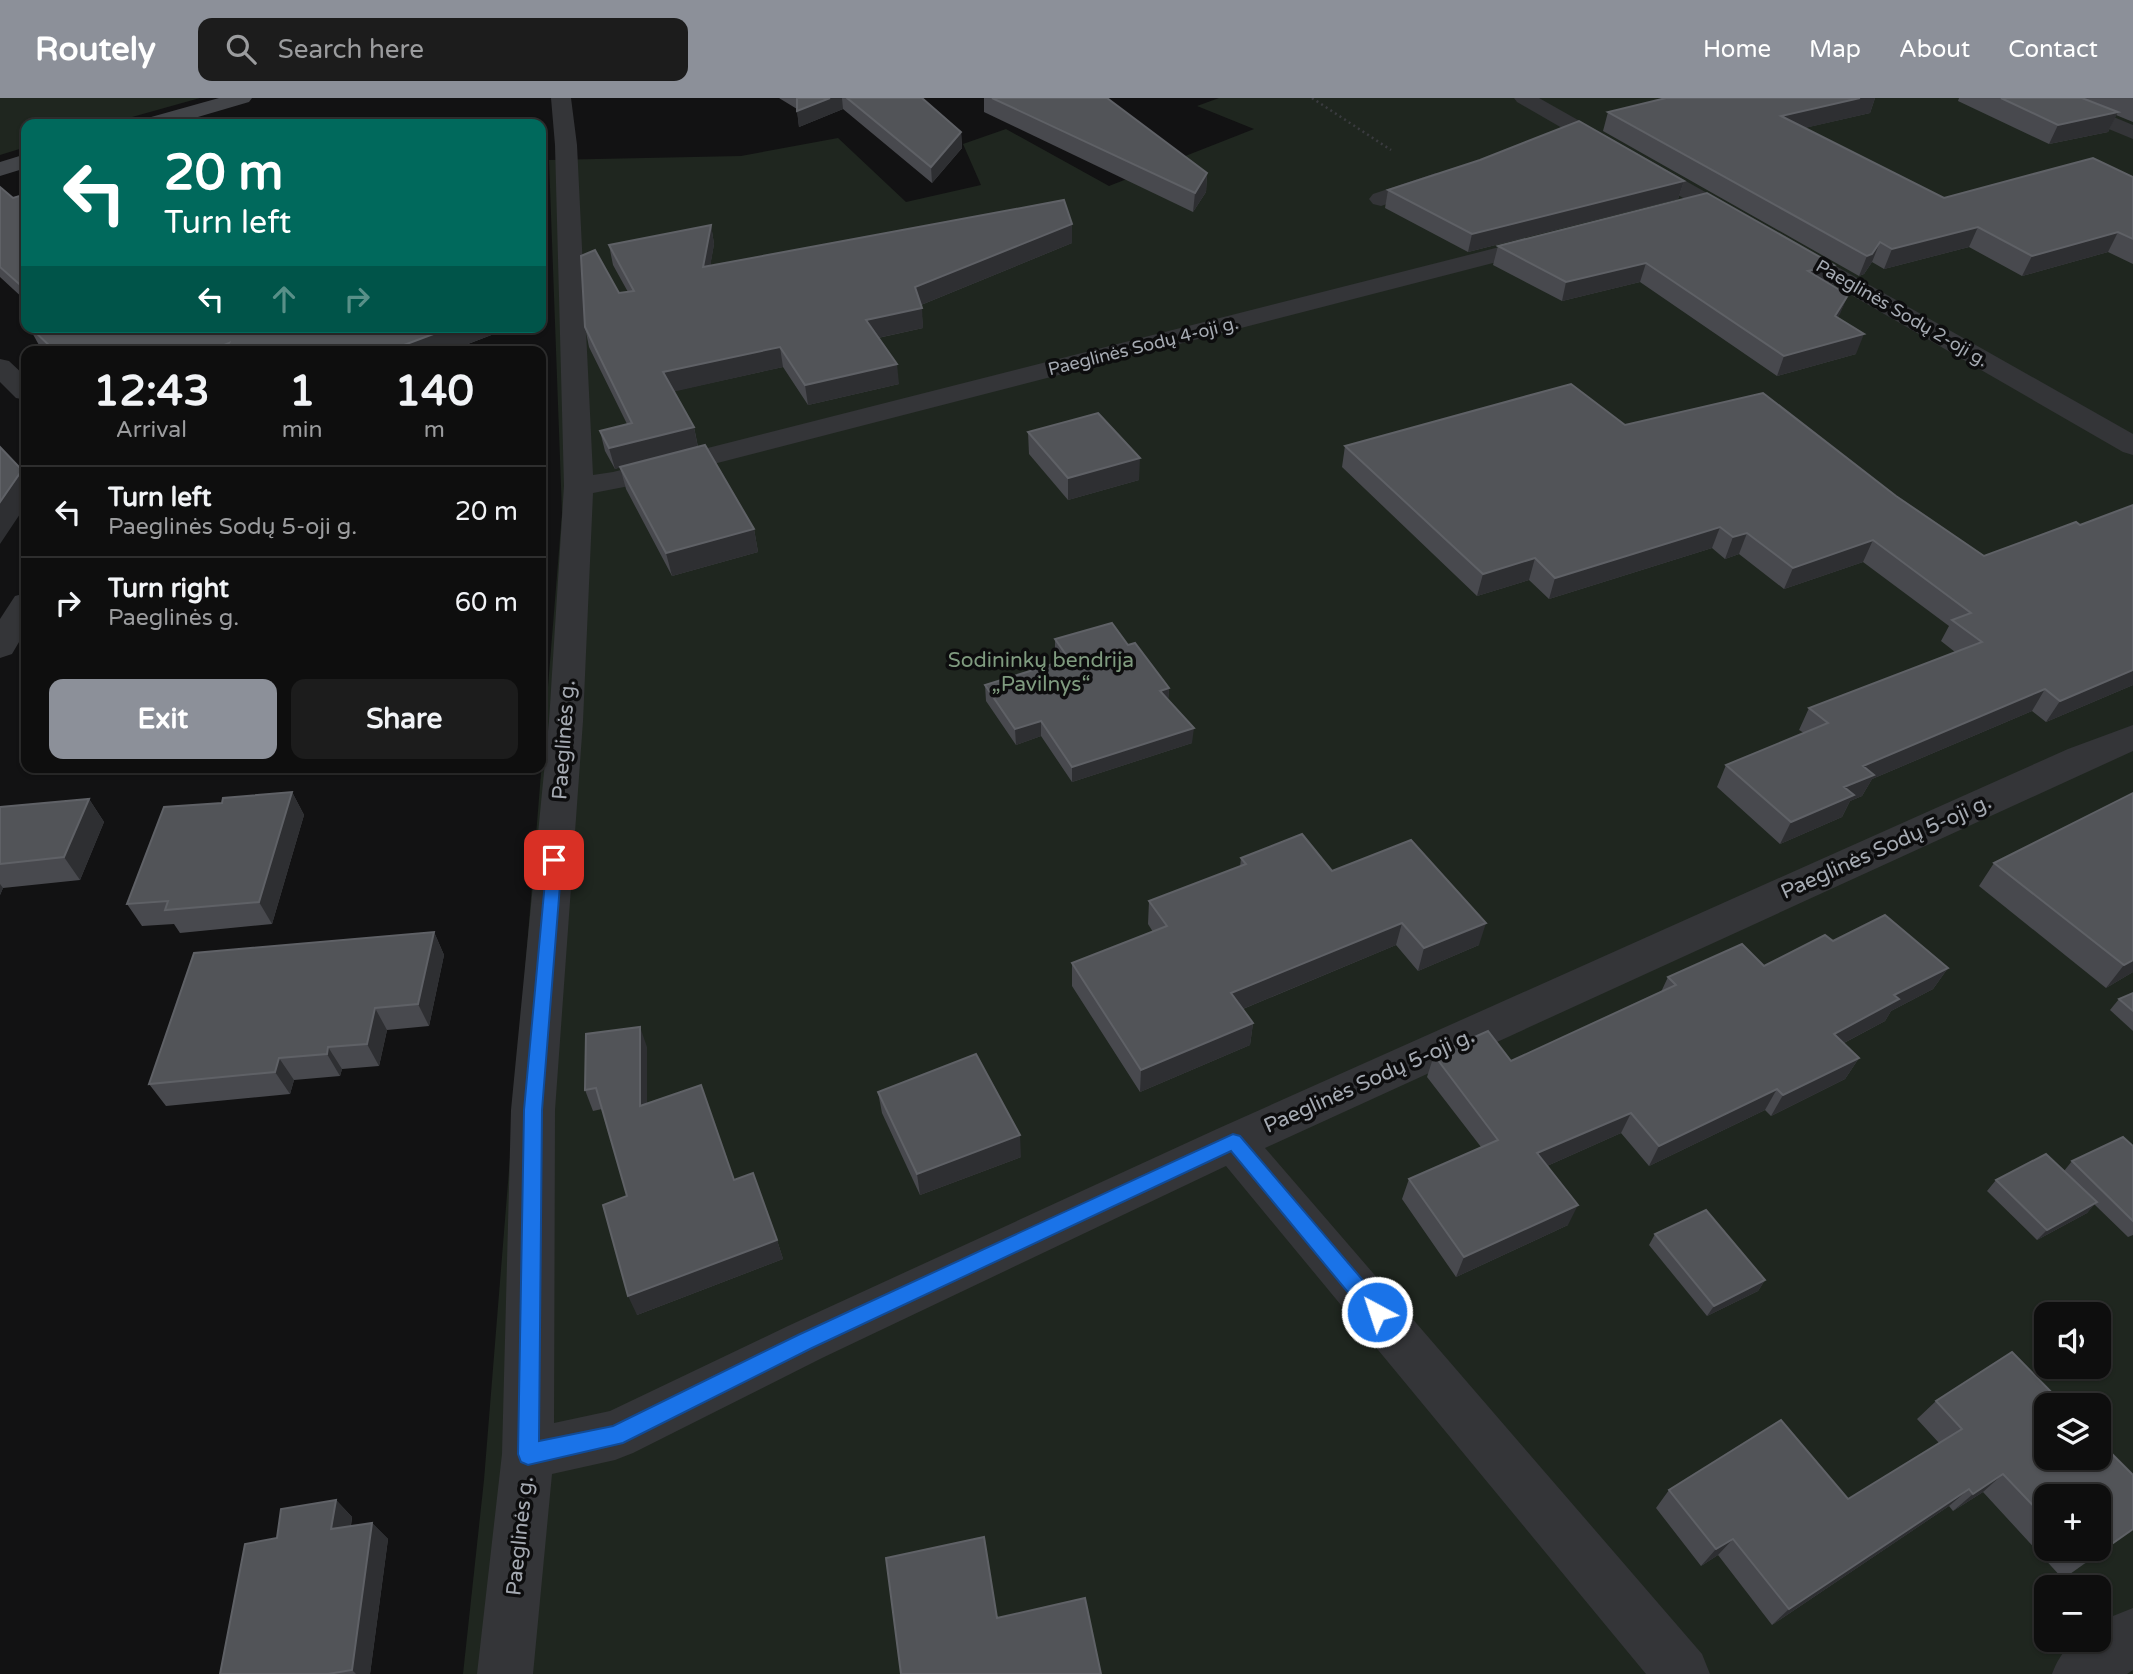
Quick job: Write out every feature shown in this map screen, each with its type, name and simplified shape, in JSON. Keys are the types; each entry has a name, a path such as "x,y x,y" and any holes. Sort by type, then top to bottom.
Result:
{"street":[{"path":"169,119 242,98"},
{"name":"Paeglinės g.","path":"505,1674 528,1454 533,1110 566,721 579,486 566,145 561,98"},
{"name":"Paeglinės Sodų 2-oji g.","path":"1524,98 2133,446"},
{"path":"2050,98 2133,133"},
{"path":"1550,138 1613,120"},
{"path":"0,169 21,163"},
{"path":"1381,200 1461,171"},
{"path":"1667,211 1707,201"},
{"name":"Paeglinės Sodų 4-oji g.","path":"579,486 628,478 1572,236"},
{"path":"0,367 21,387"},
{"path":"0,647 21,611"},
{"name":"Paeglinės Sodų 5-oji g.","path":"528,1454 615,1435 805,1342 1233,1142 2081,758 2133,737"},
{"path":"1233,1142 1682,1674"},
{"path":"2080,1674 2133,1636"}],"path":[{"path":"1312,98 1436,180"}],"green space":[{"path":"0,98 200,98 125,119 21,119 21,149 0,155"},
{"name":"Sodininkų bendrija „Pavilnys“","path":"1219,98 2133,98 2133,1674 463,1674 484,1480 541,773 546,773 546,711 562,513 549,160 741,156 838,138 906,202 981,185 963,144 1006,129 1109,186 1254,129 1197,106"}],"building":[{"path":"797,98 830,98 797,111"},
{"path":"847,98 922,98 961,132 931,167"},
{"path":"992,98 1107,98 1207,173 1195,193"},
{"path":"1666,98 1860,98 1781,116 1944,198 2093,158 2133,177 2133,239 2118,232 2032,256 1978,227 1892,249 1880,242 1872,254 1867,256 1608,112"},
{"path":"2001,98 2082,98 2118,112 2058,125"},
{"path":"1579,121 1684,181 1472,234 1388,190 1480,160"},
{"path":"0,187 13,198 21,196 21,286 0,267"},
{"path":"1707,193 1834,265 1808,271 1848,295 1835,316 1864,334 1784,356 1646,263 1566,282 1498,246"},
{"path":"1064,200 1072,224 915,287 922,308 866,320 897,364 805,385 780,347 663,372 694,427 609,448 600,431 632,423 585,327 581,256 595,250 619,293 634,291 609,245 711,225 703,267"},
{"path":"36,333 436,333 401,346 227,346 229,343 222,346 50,346"},
{"path":"1571,384 1625,425 1763,393 1896,496 1984,556 2076,522 2080,525 2133,505 2133,670 2060,701 2045,689 1863,766 1874,775 1844,787 1854,795 1791,822 1726,765 1828,723 1809,708 1982,642 1952,620 1971,613 1873,540 1793,568 1747,533 1733,537 1720,527 1555,578 1535,558 1483,574 1345,446"},
{"path":"1098,413 1140,458 1068,478 1028,432"},
{"path":"705,445 754,529 666,553 620,467"},
{"path":"0,447 21,471 0,502"},
{"path":"1112,623 1128,645 1135,643 1169,688 1160,691 1194,728 1072,767 1041,721 1015,729 985,685 1069,659 1055,639"},
{"path":"292,792 259,902 165,910 168,901 127,904 164,807 222,803 223,798"},
{"path":"2133,793 2133,960 2124,965 1994,863"},
{"path":"89,799 64,857 0,864 0,807"},
{"path":"1302,834 1332,871 1411,840 1486,923 1424,948 1402,923 1231,993 1253,1023 1141,1070 1072,963 1167,926 1149,901 1246,864 1241,858"},
{"path":"1885,915 1948,968 1894,995 1899,999 1834,1034 1859,1058 1783,1095 1777,1089 1659,1146 1631,1113 1537,1153 1578,1205 1464,1257 1409,1179 1498,1140 1434,1055 1488,1031 1511,1061 1676,985 1668,977 1742,944 1764,966 1825,935 1833,941"},
{"path":"434,932 418,1004 375,1008 367,1044 328,1047 327,1054 279,1058 275,1072 149,1084 194,953"},
{"path":"2133,993 2133,1011 2119,999"},
{"path":"640,1027 640,1106 701,1085 734,1180 753,1173 777,1240 628,1296 603,1205 627,1196 596,1088 585,1090 586,1034"},
{"path":"976,1054 1020,1135 917,1174 878,1092"},
{"path":"2123,1137 2133,1146 2133,1221 2072,1161"},
{"path":"2046,1154 2097,1202 2047,1230 1996,1180"},
{"path":"1706,1210 1765,1280 1714,1306 1655,1234"},
{"path":"2012,1352 2034,1374 2034,1379 2038,1379 2052,1393 2034,1393 2034,1470 2111,1470 2111,1453 2133,1475 2133,1529 2111,1544 2111,1484 2034,1484 2034,1506 2003,1474 1973,1494 1969,1489 1789,1609 1733,1539 1716,1549 1669,1490 1781,1420 1848,1499 1962,1429 1936,1401"},
{"path":"336,1500 331,1529 372,1523 352,1670 328,1674 220,1674 245,1544 277,1538 281,1509"},
{"path":"984,1537 997,1618 1085,1598 1101,1674 901,1674 886,1558"}],"route":[{"path":"554,860 533,1110 528,1454 615,1435 805,1342 1233,1142 1377,1312"}]}
